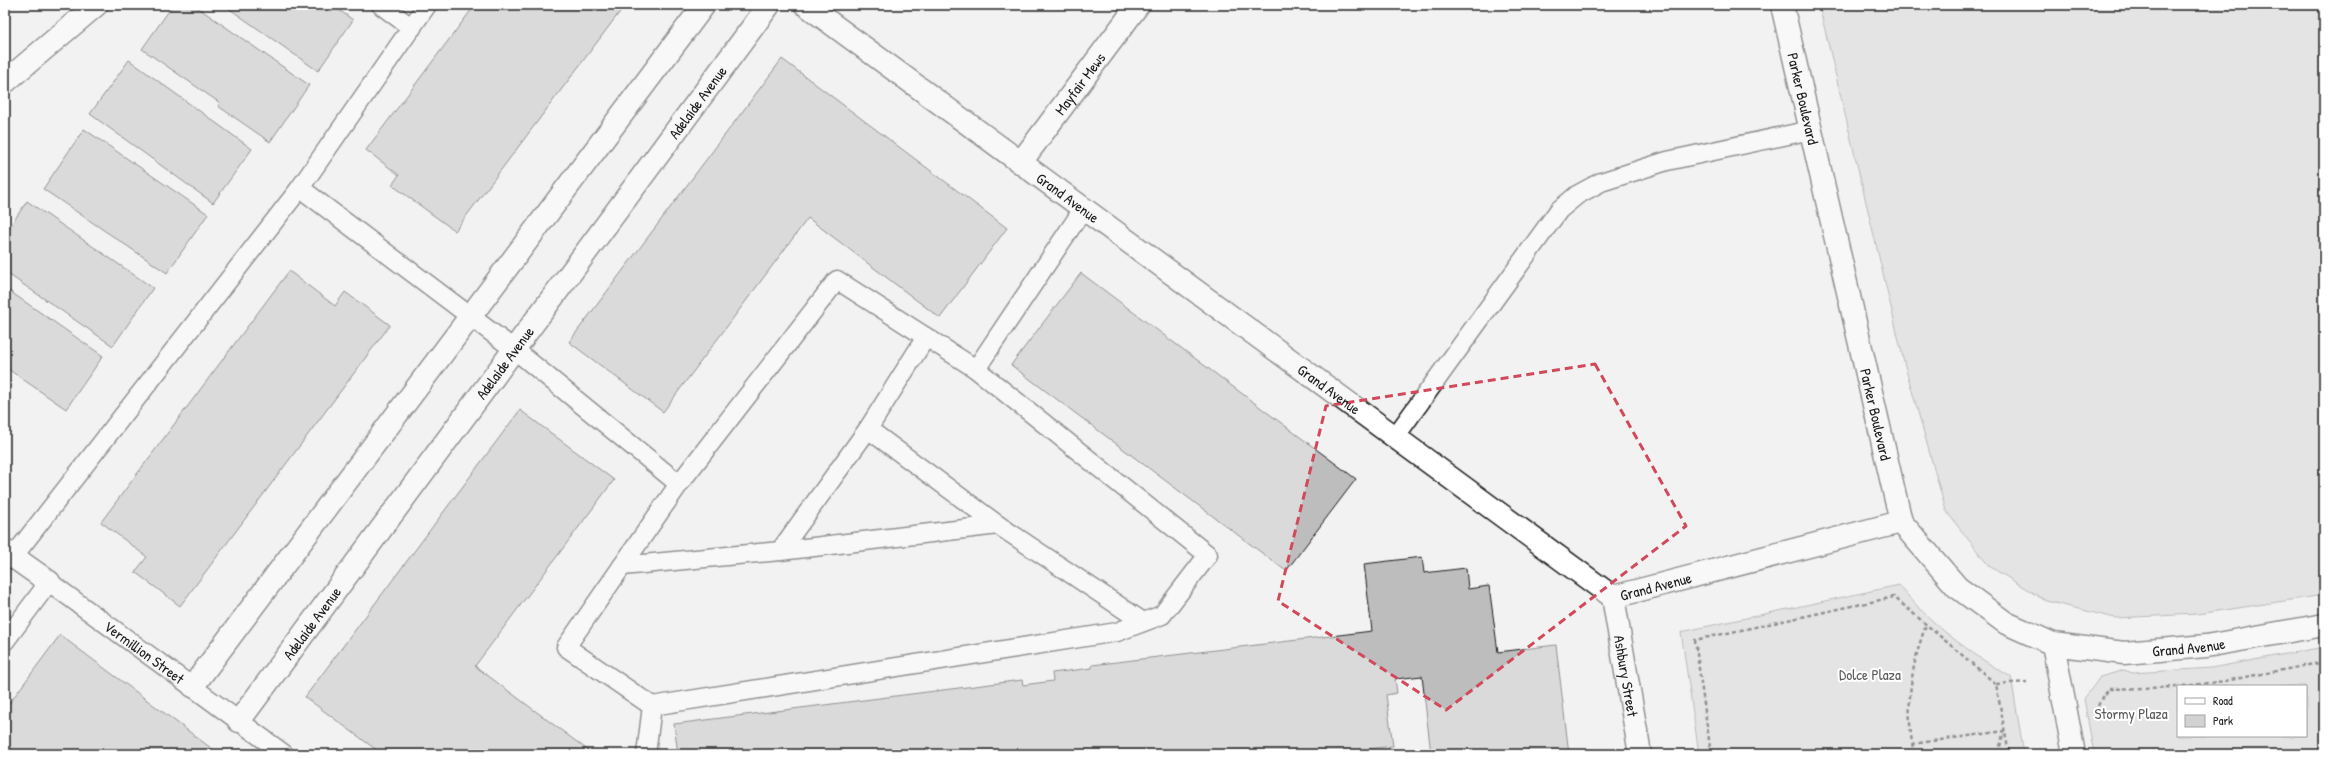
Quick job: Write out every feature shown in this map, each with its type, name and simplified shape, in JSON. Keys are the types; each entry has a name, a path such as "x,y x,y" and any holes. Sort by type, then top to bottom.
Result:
{"street":[{"path":"5,82 96,5"},
{"path":"193,686 704,5"},
{"name":"Adelaide Avenue","path":"239,721 769,5"},
{"name":"Grand Avenue","path":"806,5 1613,597 1901,522"},
{"name":"Mayfair Mews","path":"1021,162 1138,5"},
{"name":"Parker Boulevard","path":"1782,5 1901,522 1957,587 2006,623 2053,644"},
{"name":"Vermillion Street","path":"9,554 49,582"},
{"name":"Ashbury Street","path":"1613,597 1640,754"},
{"name":"Grand Avenue","path":"2053,644 2124,653 2206,646 2324,625"},
{"path":"2053,644 2074,754"}],"lane":[{"path":"381,5 412,28"},
{"path":"9,554 300,188 427,5"},
{"path":"1395,437 1559,210 1577,195 1601,182 1667,161 1811,130"},
{"path":"300,188 469,317 515,350 679,484"},
{"path":"976,369 1084,208"},
{"path":"837,280 926,337 976,369 1208,555 1162,615 1117,632 652,706 566,647 679,484 837,280"},
{"path":"780,551 868,429 926,337"},
{"path":"868,429 998,525 1143,622"},
{"path":"622,566 780,551 998,525"},
{"path":"5,641 49,582"},
{"name":"Vermillion Street","path":"49,582 284,754"},
{"path":"646,754 652,706"}],"path":[{"path":"1711,754 1695,640 1894,597 1996,684 2009,754"},
{"path":"1914,754 1909,715 1910,684 1917,650 1926,625"},
{"path":"2191,685 2225,681 2324,662"},
{"path":"2097,708 2102,697 2110,689 2177,687"},
{"path":"1912,744 2004,731"},
{"path":"1998,754 2004,731"}],"highlighted area":[{"path":"1595,364 1686,526 1446,710 1278,601 1326,406"}],"green space":[{"path":"1819,5 2324,5 2324,595 2198,614 2115,618 2046,601 1989,566 1946,511 1905,366"},
{"name":"Dolce Plaza","path":"1899,585 1937,625 1950,636 1980,658 2011,677 2024,754 1699,754 1681,632"},
{"name":"Stormy Plaza","path":"2324,647 2324,754 2094,754 2084,699 2100,677 2124,670 2133,673 2211,668"}],"building":[{"path":"173,5 194,5 309,85 270,142 218,106 220,103 142,49"},
{"path":"224,5 332,5 353,20 318,71"},
{"path":"475,5 625,5 455,231 392,185 399,175 366,150"},
{"path":"782,59 1007,228 940,318 808,218 663,412 569,342"},
{"path":"129,60 252,149 213,203 90,114"},
{"path":"84,129 208,214 167,273 43,189"},
{"path":"27,201 153,288 113,346 5,272 5,234"},
{"path":"289,271 335,306 345,292 390,325 180,606 135,572 147,557 101,522"},
{"path":"1081,273 1356,479 1286,571 1011,365"},
{"path":"5,288 103,356 66,409 5,367"},
{"path":"520,410 614,480 475,666 593,754 382,754 305,697"},
{"path":"1422,557 1424,573 1466,568 1468,589 1489,586 1498,652 1556,645 1569,754 1431,754 1422,676 1395,679 1397,693 1386,695 1393,746 1327,754 678,754 674,724 1022,680 1023,685 1053,681 1052,673 1092,668 1092,665 1372,631 1364,564"},
{"path":"60,635 219,754 18,754 5,744 5,709"}]}
